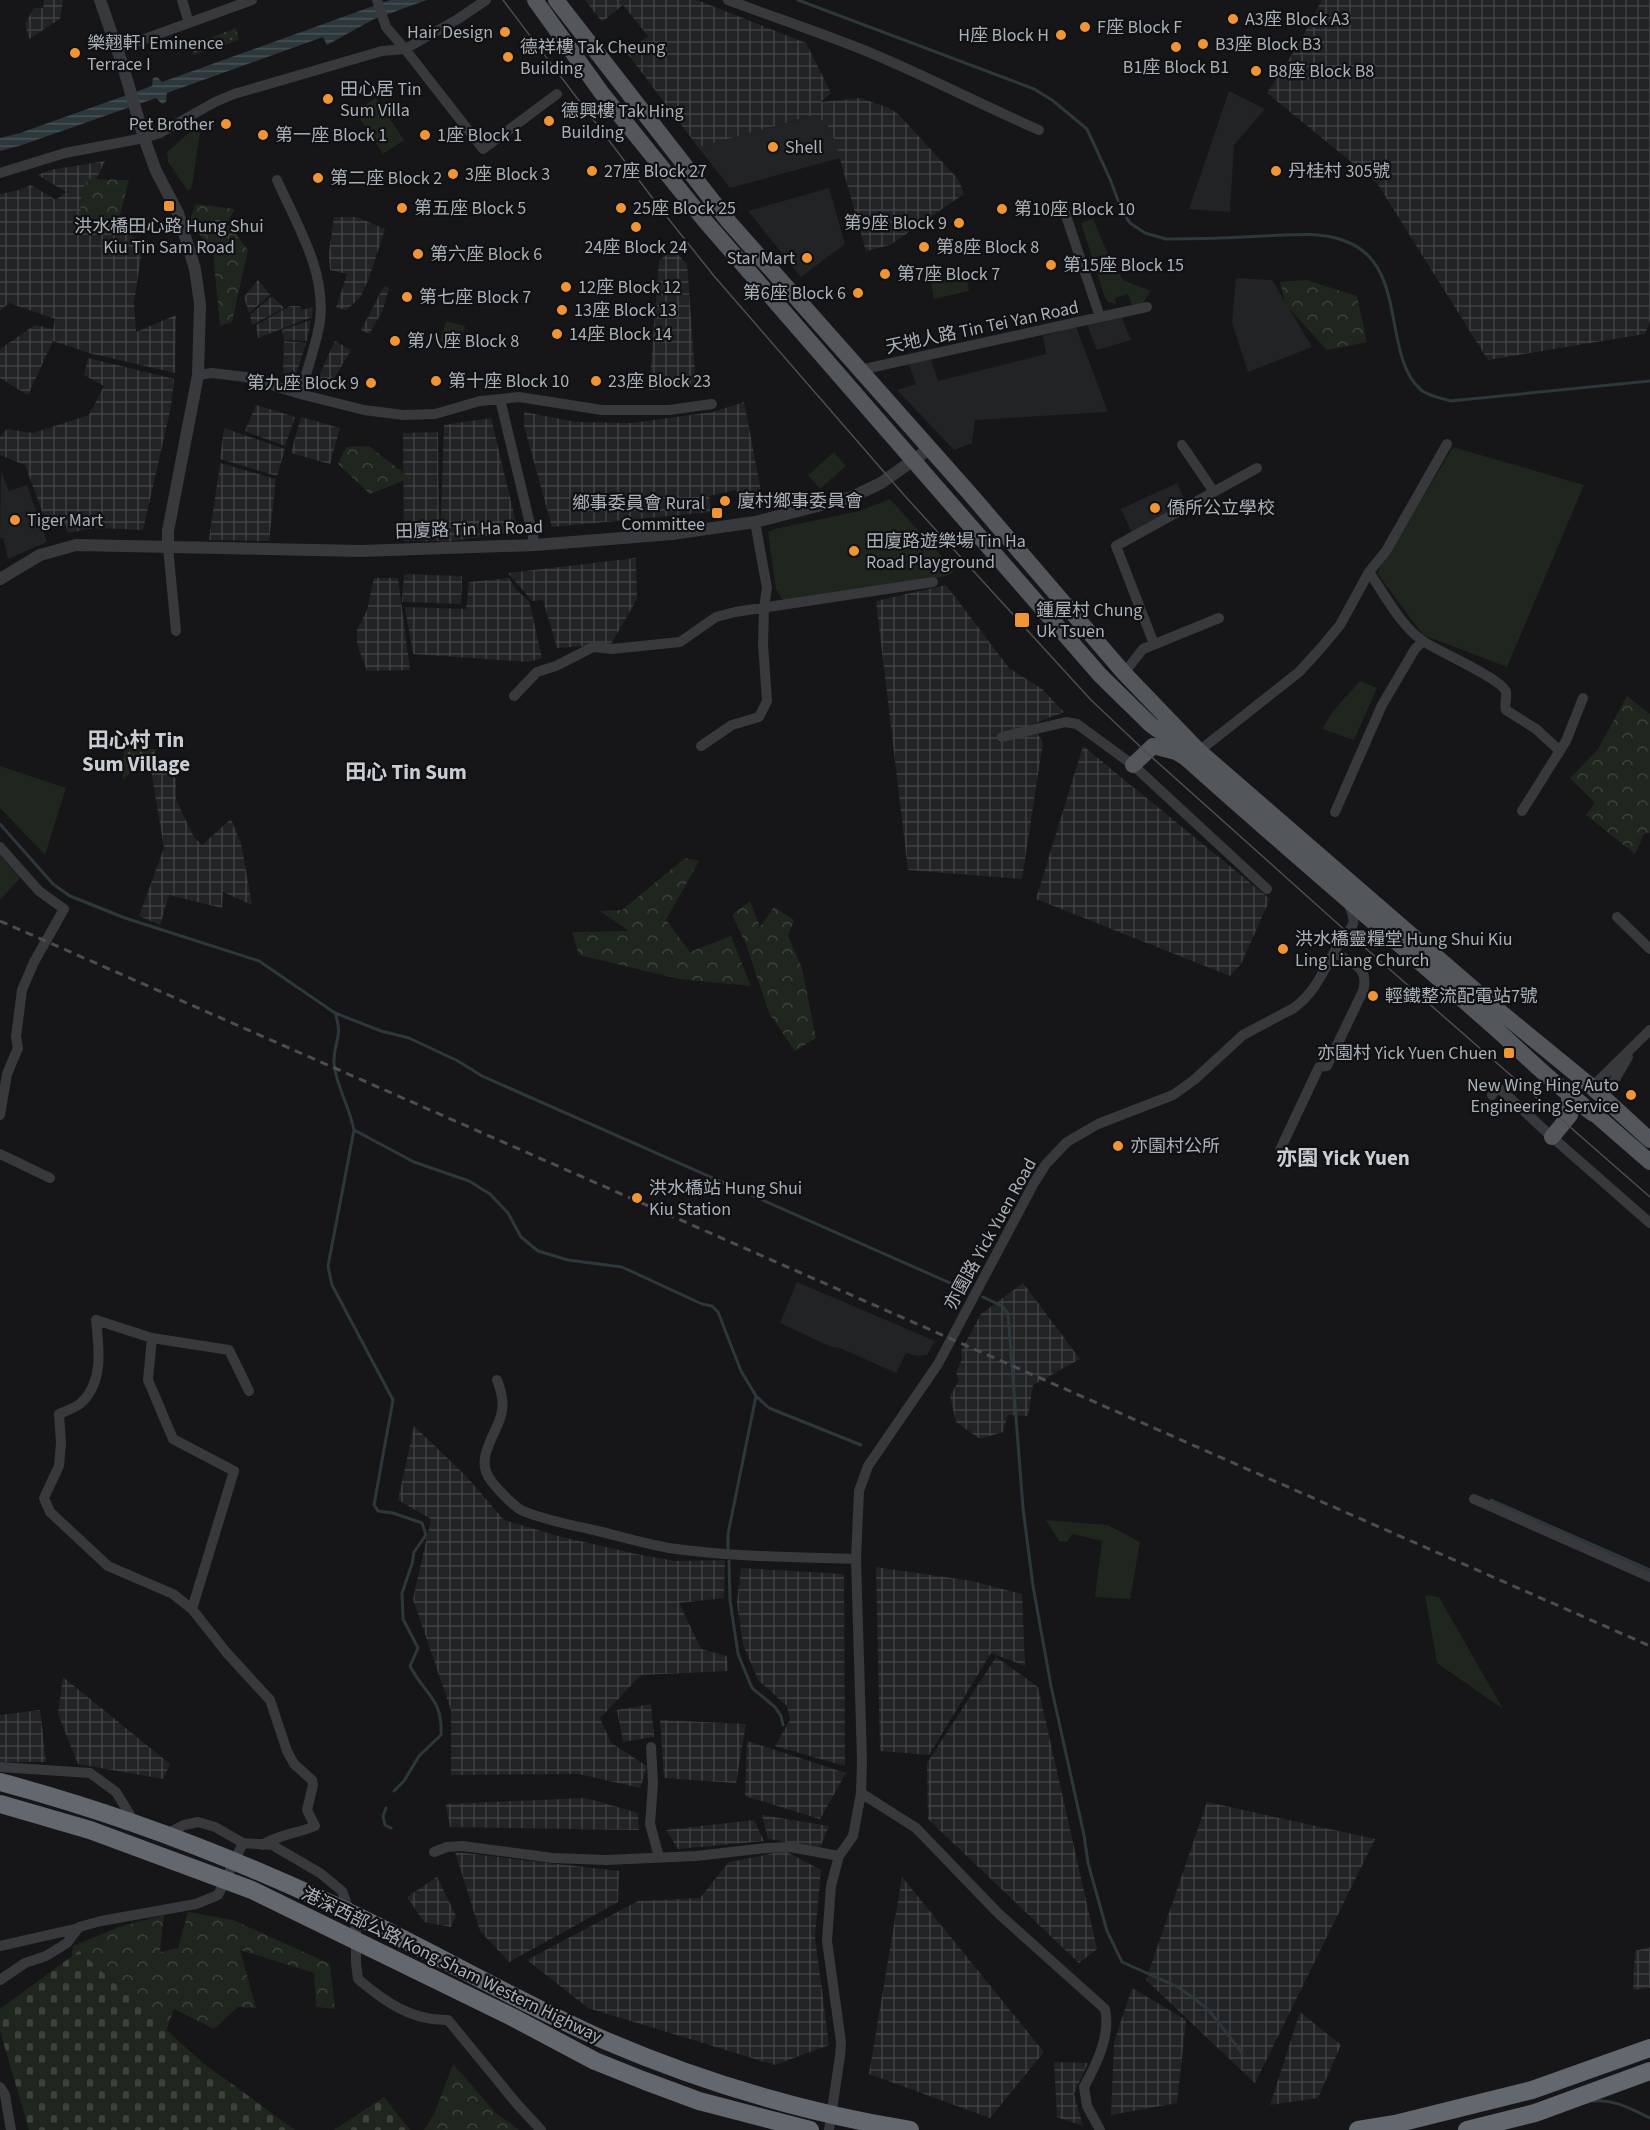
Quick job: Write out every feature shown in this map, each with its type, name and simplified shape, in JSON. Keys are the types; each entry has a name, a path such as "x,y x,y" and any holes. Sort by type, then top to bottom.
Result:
{"highway":[{"name":"港深西部公路 Kong Sham Western Highway","path":"0,1782 106,1815 275,1879 390,1932 564,2021 705,2080 762,2097 910,2130"},
{"name":"港深西部公路 Kong Sham Western Highway","path":"0,1803 90,1830 252,1890 512,2017 595,2061 699,2101 810,2130"},
{"path":"1358,2130 1395,2124 1532,2090 1650,2048"},
{"path":"1467,2130 1535,2113 1650,2072"}],"main road":[{"path":"556,0 707,196 1124,673 1199,751 1650,1140"},
{"path":"534,2 601,92 705,221 1100,675 1151,725 1168,737 1182,755 1447,986 1585,1112 1650,1161"},
{"path":"1114,688 1124,673"},
{"path":"1151,725 1153,746"},
{"path":"1153,746 1182,755"},
{"path":"1133,765 1153,746"},
{"path":"1552,1137 1585,1112 1597,1092"}],"street":[{"path":"100,0 156,171 178,213 195,268 200,304 198,375 168,531 176,631"},
{"path":"182,0 189,23"},
{"path":"117,49 252,0"},
{"path":"377,0 386,27 483,149 557,94"},
{"path":"0,173 65,153 144,138 160,133 234,94 382,51 405,49 486,0"},
{"path":"728,0 868,52 1039,130"},
{"path":"277,180 314,262 320,291 318,334 300,394"},
{"name":"天地人路 Tin Tei Yan Road","path":"860,370 1100,317 1062,204"},
{"path":"1100,317 1147,307"},
{"path":"198,375 212,373 246,377 300,394 364,410 403,415 435,414 480,401 519,397 602,410 633,412 712,404"},
{"path":"500,399 536,545"},
{"path":"1199,751 1299,672 1340,625 1369,572 1386,551 1447,444"},
{"path":"1182,445 1214,492"},
{"name":"田廈路 Tin Ha Road","path":"0,579 40,555 66,547 102,545 361,551 536,545 649,537 755,522 852,497 881,483 929,449"},
{"path":"1154,644 1116,546 1257,468"},
{"path":"701,746 732,725 759,717 767,701 763,644 767,588 755,522"},
{"path":"1369,572 1405,623 1423,641 1492,679 1506,692 1506,710 1536,729 1560,751"},
{"path":"514,696 537,672 556,666 594,647 612,649 655,643 675,643 716,617 764,607 933,582"},
{"path":"1124,673 1143,649 1219,618"},
{"path":"1335,812 1382,705 1415,649 1423,641"},
{"path":"1522,811 1566,741 1583,698"},
{"path":"1002,737 1066,722 1077,724 1133,765 1268,889"},
{"path":"0,847 39,891 64,909 34,962 22,990 16,1037 18,1048 6,1074 0,1115"},
{"path":"1348,900 1353,924 1385,934"},
{"path":"1617,916 1650,949"},
{"name":"亦園路 Yick Yuen Road","path":"829,2130 841,2042 827,1941 831,1886 839,1856 853,1836 861,1793 856,1559 859,1491 868,1466 938,1364 1028,1193 1046,1164 1067,1142 1098,1124 1182,1090 1243,1035 1294,1008 1314,990 1334,952 1353,924"},
{"path":"1280,1150 1319,1067 1327,1066 1363,991 1365,982 1359,966 1334,952"},
{"path":"1597,1092 1650,1030"},
{"path":"1492,1095 1496,1089 1500,1089 1650,1223"},
{"path":"0,1154 50,1178"},
{"path":"249,1391 229,1350 152,1338 96,1320 100,1364 93,1386 80,1403 59,1414 61,1443 59,1466 44,1498 50,1512 108,1566 173,1594 192,1609 226,1652 270,1700 287,1751 294,1764 312,1780 313,1785 306,1810 315,1826 272,1839 262,1845"},
{"path":"152,1338 148,1380 172,1439 234,1471 192,1609"},
{"path":"497,1380 502,1393 502,1412 484,1464 488,1477 521,1511 668,1548 738,1556 856,1559"},
{"path":"1474,1499 1650,1577"},
{"path":"651,1747 653,1783 650,1824 659,1857"},
{"path":"0,1767 90,1773 116,1792 132,1821 149,1837 159,1838 184,1825 198,1822 215,1827 243,1843 272,1845 320,1873 342,1891 356,1929 358,1979 383,2000 417,2017 448,2020 517,2104 542,2130"},
{"path":"861,1793 916,1828 999,1914 1105,2009 1107,2018 1099,2061 1084,2087 1087,2106 1100,2130"},
{"path":"0,1946 101,1921 196,1904 218,1895 243,1843"},
{"path":"434,1852 447,1847 462,1846 553,1858 606,1860 696,1856 790,1847 839,1856"},
{"path":"0,1980 25,1963 45,1956 67,1943 79,1927"},
{"path":"0,2087 5,2095 11,2130"}],"shaded area":[{"path":"44,0 63,0 60,19 29,39 25,24 34,8 43,8"},
{"path":"390,0 427,0 374,19 327,45 323,37 167,93 166,102 162,104 156,98 0,151 0,138 152,86 153,78 157,77 162,82"},
{"path":"585,0 697,0 806,43 831,93 821,102 860,98 889,108 898,114 958,179 964,194 890,245 866,251 834,138 827,124 815,115 698,147 627,53 648,36 623,5 602,22"},
{"path":"1322,0 1650,0 1650,321 1645,334 1488,360 1377,183 1267,93 1298,45"},
{"path":"1229,91 1265,109 1234,145 1230,212 1189,209"},
{"name":"Shell","path":"816,115 827,124 840,158 730,188 698,147"},
{"path":"105,161 85,203 143,244 134,302 136,332 176,315 175,373 89,353 53,341 28,395 0,378 0,349 35,325 53,329 55,319 9,303 0,311 0,194 31,185 56,200 66,192 38,175 50,170"},
{"path":"829,188 845,244 801,277 748,211"},
{"path":"334,217 357,217 385,229 360,298 346,310 336,308 347,274 330,270 329,253"},
{"path":"673,249 687,264 696,387 649,390 659,261"},
{"path":"1236,278 1272,280 1312,347 1248,372 1232,323"},
{"path":"258,280 270,295 249,313 244,297"},
{"path":"384,286 389,288 383,310 369,334 361,330"},
{"path":"272,296 284,308 252,325 250,315"},
{"path":"290,306 300,306 302,310 313,307 312,317 258,338 256,325"},
{"path":"1121,316 1131,340 1097,350 1087,325"},
{"path":"311,320 307,341 284,340 282,330"},
{"path":"1076,327 1108,412 975,420 972,443 954,450 897,390 916,384 909,364 931,359 938,381 1046,354 1043,336"},
{"path":"284,341 306,343 296,374 283,374"},
{"path":"335,341 351,350 335,377 327,380 318,378"},
{"path":"88,358 174,379 171,407 143,530 94,528 68,533 63,517 46,522 25,465 0,455 0,437 7,429 33,433 89,415 104,386 84,375"},
{"path":"744,402 763,501 741,505 736,490 709,496 712,512 552,527 524,426 524,412 576,422 632,423 713,412"},
{"path":"256,405 295,417 285,446 245,431"},
{"path":"301,417 340,428 330,464 291,453"},
{"path":"491,418 518,531 440,543 444,425"},
{"path":"224,428 285,449 277,476 220,459"},
{"path":"438,432 439,541 404,541 403,433"},
{"path":"220,463 276,479 269,541 209,540"},
{"path":"1,470 9,491 27,485 47,542 8,559 3,538 0,538"},
{"name":"僑所公立學校","path":"1177,483 1188,507 1132,533 1121,509"},
{"path":"636,558 637,599 611,644 557,648 543,600 532,601 508,573"},
{"path":"404,574 462,576 461,604 402,602"},
{"path":"374,578 398,578 410,670 367,671 357,644 357,630 367,610"},
{"path":"509,578 516,590 529,601 542,658 529,662 413,654 405,607 466,609 469,582"},
{"path":"946,585 1009,668 1042,689 1064,712 1031,725 1043,742 1022,879 908,870 876,601"},
{"path":"1083,746 1270,899 1241,964 1230,976 1036,899"},
{"path":"176,760 176,800 194,837 202,845 231,819 241,843 252,905 223,892 222,908 169,895 160,925 139,916 164,848 151,770"},
{"path":"797,1282 935,1341 927,1355 917,1356 906,1353 896,1373 840,1348 831,1347 780,1323"},
{"path":"1023,1283 1080,1359 1033,1385 1028,1416 1008,1415 1003,1432 980,1439 956,1422 950,1396 959,1380 956,1373 962,1359 961,1351 981,1314"},
{"path":"414,1426 466,1476 504,1520 558,1536 636,1554 675,1561 725,1560 724,1598 679,1603 701,1649 727,1656 728,1671 641,1675 600,1718 611,1743 647,1766 640,1788 579,1774 451,1775 451,1710 413,1599 431,1519 398,1500"},
{"path":"876,1567 972,1581 1022,1594 1025,1666 991,1653 929,1755 880,1751"},
{"path":"741,1568 844,1574 845,1766 775,1746 790,1720 787,1706 758,1680 743,1645 737,1602"},
{"path":"996,1657 1038,1687 1097,1949 1079,1963 928,1819 927,1763"},
{"path":"63,1677 170,1764 163,1779 78,1764 58,1714"},
{"path":"651,1704 654,1737 623,1742 617,1710"},
{"path":"40,1710 46,1762 0,1762 0,1715"},
{"path":"660,1720 746,1724 736,1783 664,1778"},
{"path":"747,1741 846,1773 820,1819 745,1796"},
{"path":"586,1798 638,1813 639,1830 450,1827 446,1804"},
{"path":"1207,1802 1375,1839 1255,2083 1146,1980"},
{"path":"762,1815 829,1826 820,1847 768,1839"},
{"path":"754,1820 764,1841 678,1849 666,1830"},
{"path":"785,1851 821,1870 815,1937 829,2045 775,2065 588,2008 527,1960 638,1901 700,1898 729,1862"},
{"path":"455,1852 619,1871 618,1902 509,1962 480,1931"},
{"path":"437,1877 456,1916 451,1927 424,1922 407,1897"},
{"path":"902,1877 1044,2052 990,2118 869,2074"},
{"path":"1650,1947 1650,1988 1633,1990 1635,1951"},
{"path":"1132,1988 1186,2020 1177,2103 1111,2115 1114,2042"},
{"path":"1300,2012 1341,2045 1318,2098 1270,2105"},
{"path":"1054,2062 1088,2063 1074,2094 1083,2126 1057,2117"}],"green space":[{"path":"236,28 239,40 193,55 192,45"},
{"path":"376,98 404,140 383,154 355,111"},
{"path":"198,125 201,125 192,187 188,191 168,162 167,152"},
{"path":"88,179 129,180 118,222 100,219 80,238 81,191"},
{"path":"196,204 235,209 227,223 248,250 232,322 220,326 213,252 189,221"},
{"path":"1093,219 1108,254 1123,280 1151,291 1143,303 1132,305 1128,294 1115,298 1116,304 1108,302 1105,298 1081,223"},
{"path":"966,274 969,291 934,299 931,283"},
{"path":"1306,280 1357,296 1367,342 1327,350 1286,305 1280,282"},
{"path":"446,321 465,326 460,346 440,341"},
{"path":"369,446 410,478 370,494 338,464 346,447"},
{"path":"1453,447 1584,485 1507,667 1423,635 1377,573"},
{"path":"834,452 846,466 820,489 808,475"},
{"name":"田廈路遊樂場 Tin Ha Road Playground","path":"890,499 954,570 951,574 935,579 784,602 776,589 768,532 859,511"},
{"path":"1360,681 1377,688 1354,740 1322,729 1333,711"},
{"path":"1627,696 1650,714 1650,833 1644,834 1635,854 1586,815 1595,803 1570,778 1598,749"},
{"path":"124,749 156,749 155,761 133,770 123,780"},
{"path":"0,766 66,788 45,855 0,808"},
{"path":"0,855 20,878 0,900"},
{"path":"685,858 699,861 666,920 690,952 731,936 751,986 679,979 579,955 572,932 629,931 600,911 622,910"},
{"path":"750,901 760,927 774,907 794,920 788,936 802,968 816,1038 795,1051 769,1013 746,944 732,915"},
{"path":"1046,1520 1108,1525 1140,1542 1130,1599 1095,1597 1102,1541 1072,1534 1067,1542 1059,1541"},
{"path":"1425,1595 1439,1597 1503,1709 1437,1663"},
{"path":"188,1912 233,1920 330,1964 335,2009 316,2007 314,1973 240,1950 256,2008 238,2007 214,2029 174,2009 160,2048 71,1967 73,1946 119,1927 164,1915 160,1952 178,1948"},
{"path":"79,1951 203,2063 295,2130 29,2130 0,2031 0,2009"},
{"path":"453,2064 496,2113 519,2130 424,2130 435,2112"},
{"path":"384,2097 410,2130 334,2130"}],"waterway":[{"path":"798,0 1034,89 1052,100 1087,129 1122,211 1130,223 1145,233 1166,239 1314,235 1345,241 1365,253 1378,269 1387,289 1401,355 1409,374 1427,394 1450,401 1650,381"},
{"path":"0,824 53,884 70,896 125,918 259,961 335,1013 381,1031 409,1038 458,1061 482,1076 966,1290"},
{"path":"335,1013 338,1021 334,1056 335,1071 354,1130 328,1266 332,1285 393,1400 374,1505 378,1511 393,1513 422,1523 426,1535 414,1552 402,1593 403,1619 418,1648 410,1666 436,1704 441,1723 441,1735 419,1756 404,1781 394,1791"},
{"path":"354,1130 414,1162 469,1181 490,1194 508,1213 521,1237 538,1251 568,1260 622,1267 702,1304 712,1306 718,1312 741,1371 756,1396 769,1408 861,1445"},
{"path":"983,1297 1002,1306 1008,1314 1023,1508 1033,1586 1051,1686 1084,1835 1088,1863 1107,1931 1122,1962 1178,1987 1208,2009 1242,2053"},
{"path":"728,1549 728,1534 756,1396"},
{"path":"1491,1500 1650,1570"},
{"path":"729,1561 730,1600 738,1654 752,1688 775,1707 781,1716 783,1725"},
{"path":"386,1808 383,1816 385,1825 391,1828"},
{"path":"1593,2101 1615,2103 1650,2118"}],"tram line":[{"path":"503,0 714,276 904,495 1091,700 1347,932 1650,1197"}],"railway":[{"path":"0,921 1650,1646"}],"place":[{"name":"A3座 Block A3","path":"1233,19"},
{"name":"F座 Block F","path":"1085,27"},
{"name":"Hair Design","path":"505,32"},
{"name":"H座 Block H","path":"1061,35"},
{"name":"B3座 Block B3","path":"1203,44"},
{"name":"B1座 Block B1","path":"1176,47"},
{"name":"樂翹軒I Eminence Terrace I","path":"75,53"},
{"name":"德祥樓 Tak Cheung Building","path":"508,57"},
{"name":"B8座 Block B8","path":"1256,71"},
{"name":"田心居 Tin Sum Villa","path":"328,99"},
{"name":"德興樓 Tak Hing Building","path":"549,121"},
{"name":"Pet Brother","path":"226,124"},
{"name":"第一座 Block 1","path":"263,135"},
{"name":"1座 Block 1","path":"425,135"},
{"name":"Shell","path":"773,147"},
{"name":"27座 Block 27","path":"592,171"},
{"name":"丹桂村 305號","path":"1276,171"},
{"name":"3座 Block 3","path":"453,174"},
{"name":"第二座 Block 2","path":"318,178"},
{"name":"洪水橋田心路 Hung Shui Kiu Tin Sam Road","path":"169,206"},
{"name":"第五座 Block 5","path":"402,208"},
{"name":"25座 Block 25","path":"621,208"},
{"name":"第10座 Block 10","path":"1002,209"},
{"name":"第9座 Block 9","path":"959,223"},
{"name":"24座 Block 24","path":"636,227"},
{"name":"第8座 Block 8","path":"924,247"},
{"name":"第六座 Block 6","path":"418,254"},
{"name":"Star Mart","path":"807,258"},
{"name":"第15座 Block 15","path":"1051,265"},
{"name":"第7座 Block 7","path":"885,274"},
{"name":"12座 Block 12","path":"566,287"},
{"name":"第6座 Block 6","path":"858,293"},
{"name":"第七座 Block 7","path":"407,297"},
{"name":"13座 Block 13","path":"562,310"},
{"name":"14座 Block 14","path":"557,334"},
{"name":"第八座 Block 8","path":"395,341"},
{"name":"第十座 Block 10","path":"436,381"},
{"name":"23座 Block 23","path":"596,381"},
{"name":"第九座 Block 9","path":"371,383"},
{"name":"廈村鄉事委員會","path":"725,501"},
{"name":"僑所公立學校","path":"1155,508"},
{"name":"鄉事委員會 Rural Committee","path":"717,513"},
{"name":"Tiger Mart","path":"15,520"},
{"name":"田廈路遊樂場 Tin Ha Road Playground","path":"854,551"},
{"name":"鍾屋村 Chung Uk Tsuen","path":"1022,620"},
{"name":"洪水橋靈糧堂 Hung Shui Kiu Ling Liang Church","path":"1283,949"},
{"name":"輕鐵整流配電站7號","path":"1373,996"},
{"name":"亦園村 Yick Yuen Chuen","path":"1509,1053"},
{"name":"New Wing Hing Auto Engineering Service","path":"1631,1095"},
{"name":"亦園村公所","path":"1118,1146"},
{"name":"洪水橋站 Hung Shui Kiu Station","path":"637,1198"}],"district":[{"name":"田心村 Tin Sum Village","path":"136,752"},
{"name":"田心 Tin Sum","path":"406,772"},
{"name":"亦園 Yick Yuen","path":"1343,1158"}]}
